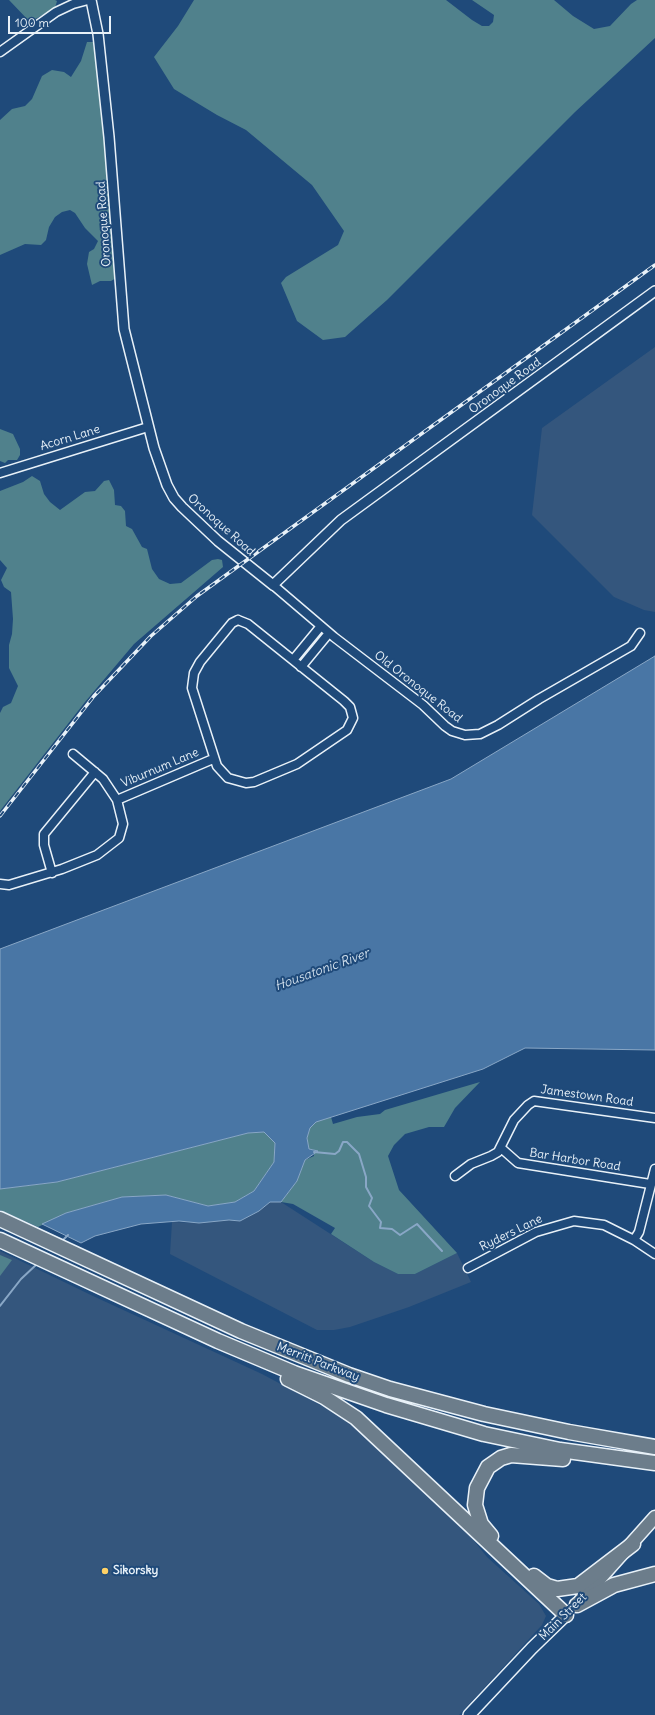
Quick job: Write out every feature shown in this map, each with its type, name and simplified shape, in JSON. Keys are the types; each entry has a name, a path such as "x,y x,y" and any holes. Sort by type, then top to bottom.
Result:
{"highway":[{"name":"Merritt Parkway","path":"0,1219 303,1358 390,1389 484,1414 569,1432 655,1447"},
{"name":"Merritt Parkway","path":"0,1240 218,1341 294,1373 428,1419 484,1434 560,1450 654,1463"},
{"path":"218,1341 237,1356 311,1390 356,1418 566,1615"},
{"path":"633,1544 586,1582 571,1588 557,1590 538,1580 488,1533 477,1516 475,1505 477,1488 488,1467 501,1458 511,1454 654,1463"},
{"path":"577,1605 614,1585 655,1574"}],"main road":[{"name":"Main Street","path":"475,1712 538,1642 577,1605 633,1544 655,1517"}],"street":[{"path":"0,52 56,12 73,4 89,0"},
{"name":"Oronoque Road","path":"89,0 98,34 108,124 124,330 148,427 162,470 174,498 212,536 273,585 341,520 655,291"},
{"name":"Acorn Lane","path":"0,473 148,427"},
{"name":"Old Oronoque Road","path":"273,585 320,626 404,690 452,731 458,734 472,735 498,725 620,653 635,642 640,633"},
{"path":"240,620 248,624 301,667 350,707 353,718 347,730 297,764 250,783 237,782 228,778 220,770 213,759 193,693 193,678 200,662 232,623 240,620"},
{"path":"293,660 320,626"},
{"path":"301,667 329,632"},
{"path":"0,884 9,885 97,856 119,838 123,824 117,800 103,779 73,754"},
{"name":"Viburnum Lane","path":"117,800 213,759"},
{"path":"52,872 44,845 44,834 95,772"},
{"name":"Jamestown Road","path":"501,1148 514,1120 534,1100 655,1118"},
{"path":"455,1176 470,1164 491,1156 501,1148"},
{"name":"Bar Harbor Road","path":"501,1148 518,1163 650,1184"},
{"path":"634,1240 639,1232 655,1168"},
{"name":"Ryders Lane","path":"468,1268 536,1232 574,1221 587,1221 604,1225 634,1240 655,1254"}],"shaded area":[{"path":"655,347 655,612 644,610 614,597 532,515 542,428"},
{"path":"270,1202 281,1202 374,1262 398,1274 415,1274 457,1253 471,1282 409,1307 350,1327 334,1330 317,1330 170,1254 172,1222 199,1223 229,1220 240,1221 259,1211"},
{"path":"0,1251 93,1296 262,1374 335,1413 368,1437 463,1527 487,1557 539,1604 546,1616 542,1625 459,1715 0,1715"}],"green space":[{"path":"9,0 57,1 55,8 30,22"},
{"path":"194,0 446,0 472,20 482,26 489,26 493,22 494,15 472,0 554,0 573,16 594,29 610,26 631,4 637,0 655,0 655,38 575,112 387,300 345,337 323,340 297,321 281,283 286,277 338,245 344,231 312,185 246,130 217,115 174,89 154,57 178,26"},
{"path":"87,42 93,42 103,113 116,278 111,281 100,281 92,285 87,264 89,252 94,249 98,241 85,228 75,213 70,210 62,212 55,217 49,227 46,240 41,245 25,244 0,255 0,120 12,109 25,106 32,99 42,76 52,70 64,72 71,77 81,61"},
{"path":"0,429 13,434 20,449 20,455 17,460 8,460 5,463 0,461"},
{"path":"32,476 40,481 44,494 50,502 60,510 85,492 95,491 104,481 109,480 114,490 115,505 121,506 125,511 126,526 132,529 142,547 147,549 152,569 159,579 170,584 181,583 212,560 222,560 223,567 134,644 85,702 0,811 0,713 3,707 11,703 18,686 9,668 9,645 12,634 13,619 11,592 4,587 1,580 7,568 0,560 0,491 23,482"},
{"path":"480,1082 455,1108 444,1127 429,1127 405,1134 394,1145 388,1156 399,1190 457,1253 415,1274 398,1274 374,1262 331,1234 335,1228 293,1204 281,1202 297,1181 305,1160 314,1156 314,1150 309,1149 307,1138 310,1128 315,1122 331,1117 333,1124 357,1117 380,1114 385,1110"},
{"path":"264,1132 275,1143 274,1162 254,1191 235,1202 208,1206 166,1195 122,1197 66,1213 38,1227 0,1210 0,1189 57,1182 248,1133"},
{"path":"0,1255 12,1260 0,1276"}],"water":[{"name":"Housatonic River","path":"655,656 655,1050 525,1048 483,1069 316,1122 310,1128 307,1138 309,1149 318,1151 305,1160 297,1181 281,1202 270,1202 259,1211 240,1221 229,1220 199,1223 179,1221 141,1224 95,1236 81,1243 42,1224 66,1213 122,1197 166,1195 208,1206 235,1202 254,1191 274,1162 275,1143 264,1132 248,1133 57,1182 0,1189 0,949 451,779"}],"waterway":[{"path":"314,1152 335,1154 339,1151 343,1142 347,1142 359,1154 366,1177 366,1187 372,1198 369,1206 381,1222 380,1228 392,1229 400,1235 417,1224 442,1251"},
{"path":"61,1242 68,1235"},
{"path":"0,1306 21,1279 37,1264"}],"railway":[{"path":"0,816 94,696 151,636 197,596 655,265"}],"place":[{"name":"Sikorsky","path":"105,1571"}]}
